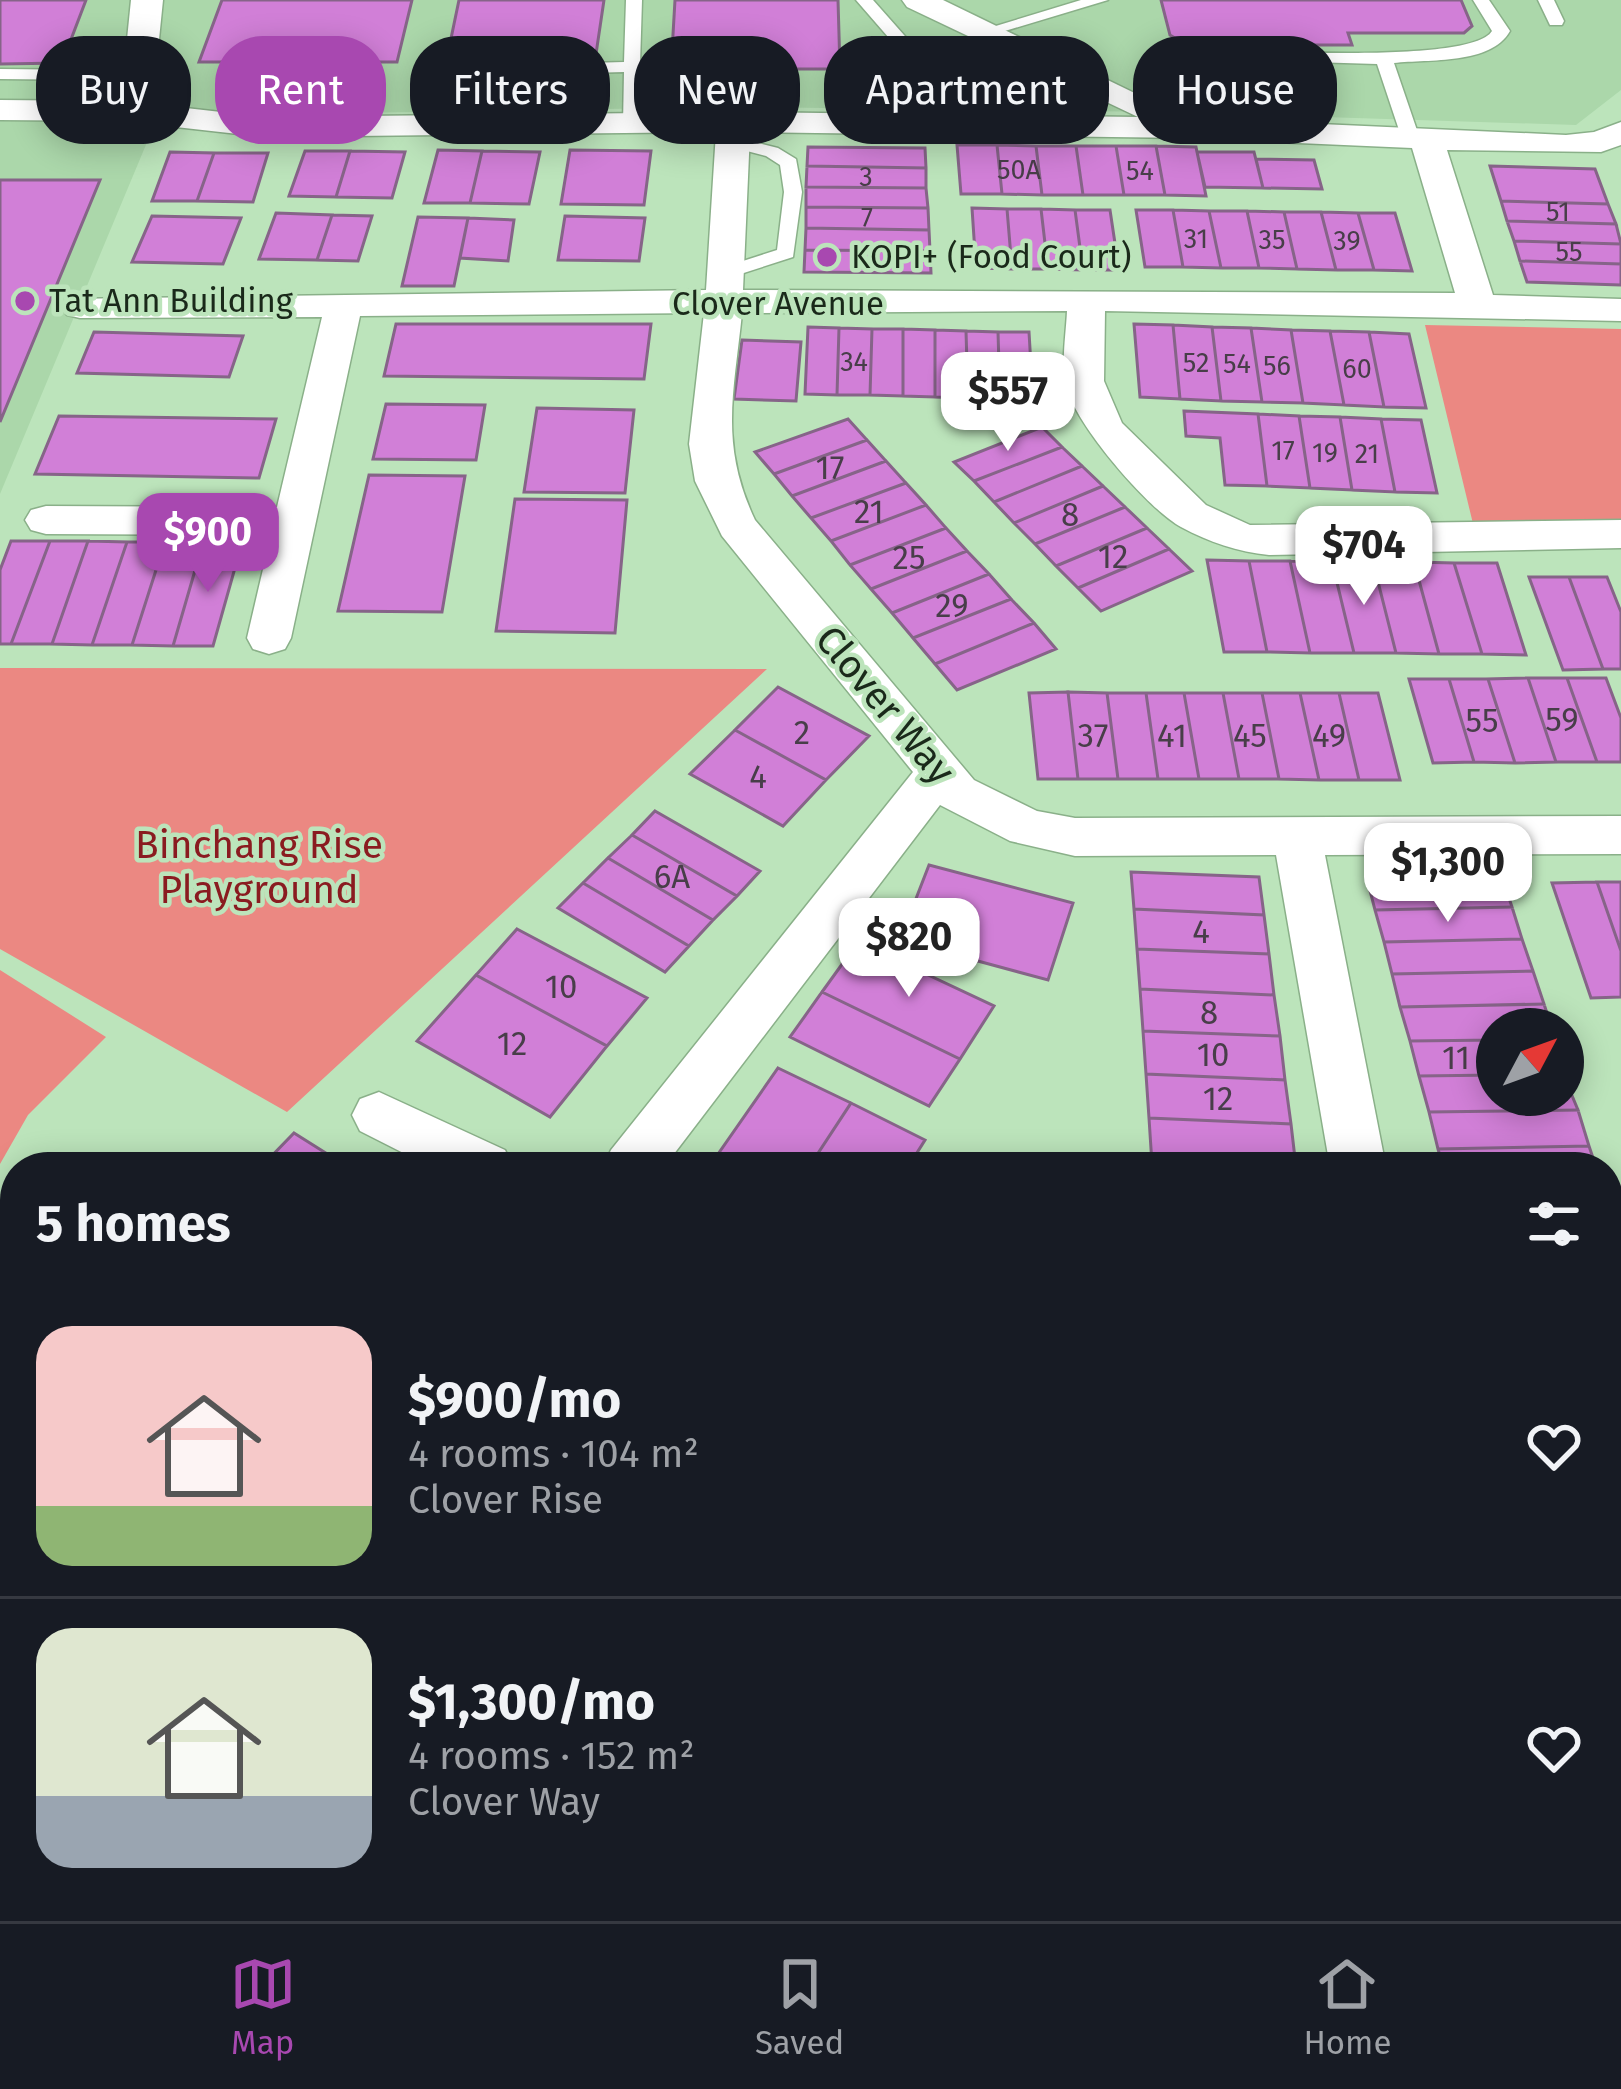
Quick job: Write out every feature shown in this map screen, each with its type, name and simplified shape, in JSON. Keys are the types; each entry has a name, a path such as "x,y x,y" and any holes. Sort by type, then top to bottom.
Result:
{"street":[{"path":"143,36 147,0"},
{"path":"918,0 1133,102"},
{"path":"0,110 36,110"},
{"path":"191,119 264,127 410,126"},
{"path":"610,124 632,124"},
{"path":"1337,136 1566,145 1601,142 1621,132"},
{"path":"1419,140 1477,304"},
{"name":"Clover Way","path":"732,144 710,444 716,481 737,526 938,773 973,804 1046,833 1298,839 1621,835"},
{"name":"Clover Avenue","path":"80,307 343,307 724,288 1086,303 1477,304 1621,310"},
{"path":"1086,303 1084,381 1096,416 1179,506 1219,530 1269,541 1621,534"},
{"path":"269,638 343,307"},
{"path":"46,520 295,521"},
{"path":"643,1152 938,773"},
{"path":"1298,839 1355,1152"},
{"path":"379,1115 454,1152"}],"lane":[{"path":"632,124 629,67 634,0"},
{"path":"863,0 896,36"},
{"path":"985,32 1100,0"},
{"path":"1337,58 1384,59 1481,48 1495,42 1501,31 1481,0"},
{"path":"1546,0 1556,21"},
{"path":"1384,59 1419,140"},
{"path":"610,68 629,67"},
{"path":"0,74 36,74"},
{"path":"724,288 786,254 793,192 789,163 758,144"}],"shaded area":[{"path":"0,0 1621,0 1621,90 1576,125 1337,117 1337,36 1133,36 1133,112 1109,111 1109,36 824,36 824,108 800,108 800,36 634,36 634,109 610,109 610,36 410,36 410,112 386,112 386,36 215,36 215,115 191,115 191,36 36,36 36,144 146,144 0,494"}],"green space":[{"path":"1425,325 1621,329 1621,530 1475,532"},
{"name":"Binchang Rise Playground","path":"0,668 767,669 287,1112 0,949"},
{"path":"0,970 106,1037 28,1115 7,1152 0,1152"}],"building":[{"path":"0,0 86,0 72,36 36,36 36,63 0,64"},
{"path":"222,0 412,0 397,62 386,62 386,36 215,36 215,62 199,62"},
{"path":"459,0 604,0 599,36 452,36"},
{"path":"675,0 838,0 839,36 824,36 824,69 800,69 800,36 673,36"},
{"path":"1161,0 1461,0 1472,26 1464,33 1348,33 1352,45 1337,45 1337,36 1170,35"},
{"path":"957,145 997,145 1002,194 961,194"},
{"path":"997,145 1036,146 1042,195 1002,194"},
{"path":"1036,146 1076,146 1083,195 1042,195"},
{"path":"1076,146 1116,146 1124,195 1083,195"},
{"path":"1116,146 1156,146 1165,195 1124,195"},
{"path":"1156,146 1196,147 1206,196 1165,195"},
{"path":"808,147 925,148 926,168 807,166"},
{"path":"438,150 482,151 470,203 424,203"},
{"path":"570,150 651,151 644,205 561,204"},
{"path":"305,151 350,151 336,197 289,196"},
{"path":"350,151 405,152 392,198 336,197"},
{"path":"482,151 540,152 529,204 470,203"},
{"path":"170,152 214,153 197,201 152,201"},
{"path":"1197,152 1254,152 1263,188 1205,187"},
{"path":"214,153 268,153 253,202 197,201"},
{"path":"1256,159 1314,160 1322,189 1263,188"},
{"path":"807,166 926,168 926,188 806,187"},
{"path":"1490,166 1595,169 1608,204 1501,201"},
{"name":"Tat Ann Building","path":"0,180 100,180 0,422"},
{"path":"806,187 926,188 928,208 806,207"},
{"path":"1501,201 1608,204 1616,224 1507,221"},
{"path":"806,207 928,208 929,230 806,228"},
{"path":"972,208 1007,209 1012,269 976,268"},
{"path":"1007,209 1041,209 1048,269 1012,269"},
{"path":"1041,209 1075,210 1083,270 1048,269"},
{"path":"1075,210 1110,210 1119,270 1083,270"},
{"path":"1136,210 1173,210 1183,267 1145,267"},
{"path":"1173,210 1209,211 1221,268 1183,267"},
{"path":"1209,211 1247,211 1259,268 1221,268"},
{"path":"1247,211 1284,212 1297,269 1259,268"},
{"path":"1284,212 1321,212 1336,270 1297,269"},
{"path":"1321,212 1358,213 1374,270 1336,270"},
{"path":"276,213 332,215 317,260 259,259"},
{"path":"1358,213 1395,213 1412,271 1374,270"},
{"path":"332,215 372,216 358,261 317,260"},
{"path":"152,216 241,218 223,264 132,262"},
{"path":"565,216 645,218 639,261 558,260"},
{"path":"418,217 468,218 454,286 402,286"},
{"path":"468,218 514,220 508,261 460,258"},
{"path":"1507,221 1616,224 1621,244 1514,241"},
{"path":"806,228 929,230 930,251 805,250"},
{"path":"1514,241 1621,244 1621,264 1520,261"},
{"path":"805,250 930,251 931,273 804,272"},
{"path":"1520,261 1621,264 1621,285 1527,282"},
{"path":"396,324 651,324 644,379 384,376"},
{"path":"1134,324 1173,325 1180,399 1140,397"},
{"path":"1173,325 1212,327 1221,401 1180,399"},
{"path":"808,327 839,328 837,395 805,394"},
{"path":"1212,327 1251,328 1262,402 1221,401"},
{"path":"839,328 872,329 870,395 837,395"},
{"path":"1251,328 1291,330 1303,403 1262,402"},
{"path":"872,329 903,329 903,396 870,395"},
{"path":"903,329 935,330 935,397 903,396"},
{"path":"935,330 966,331 968,398 935,397"},
{"path":"1291,330 1330,331 1344,405 1303,403"},
{"path":"966,331 998,332 1000,399 968,398"},
{"path":"1330,331 1369,332 1384,407 1344,405"},
{"path":"94,332 243,336 229,377 77,373"},
{"path":"998,332 1029,332 1033,400 1000,399"},
{"path":"1369,332 1409,334 1426,408 1384,407"},
{"path":"742,340 801,342 796,401 734,399"},
{"path":"386,404 485,405 476,460 373,459"},
{"path":"537,408 634,410 625,493 524,492"},
{"path":"1184,411 1258,414 1267,486 1225,485 1220,438 1186,436"},
{"path":"1258,414 1299,416 1310,488 1267,486"},
{"path":"59,416 276,419 259,478 35,474"},
{"path":"1299,416 1340,417 1352,490 1310,488"},
{"path":"1340,417 1381,419 1395,492 1352,490"},
{"path":"848,419 867,440 774,474 755,452"},
{"path":"1381,419 1421,420 1437,493 1395,492"},
{"path":"1042,427 1062,447 974,481 954,462"},
{"path":"867,440 886,461 792,496 774,474"},
{"path":"1062,447 1082,466 994,502 974,481"},
{"path":"886,461 906,483 811,518 792,496"},
{"path":"1082,466 1103,486 1014,523 994,502"},
{"path":"369,475 465,476 442,612 338,611"},
{"path":"906,483 926,505 831,541 811,518"},
{"path":"1103,486 1125,507 1035,544 1014,523"},
{"path":"515,499 627,500 615,633 496,631"},
{"path":"926,505 946,528 850,565 831,541"},
{"path":"1125,507 1147,528 1056,566 1035,544"},
{"path":"946,528 967,551 871,589 850,565"},
{"path":"1147,528 1169,549 1078,588 1056,566"},
{"path":"11,541 50,541 11,644 0,644 0,570"},
{"path":"50,541 88,541 52,644 11,644"},
{"path":"88,541 127,542 92,645 52,644"},
{"path":"127,542 165,542 132,645 92,645"},
{"path":"165,542 203,543 173,646 132,645"},
{"path":"203,543 242,543 213,646 173,646"},
{"path":"1169,549 1192,571 1101,611 1078,588"},
{"path":"967,551 989,574 892,613 871,589"},
{"path":"1207,560 1249,561 1267,652 1224,652"},
{"path":"1249,561 1290,561 1310,653 1267,652"},
{"path":"1290,561 1332,562 1354,653 1310,653"},
{"path":"1332,562 1373,562 1396,653 1354,653"},
{"path":"1373,562 1414,562 1439,654 1396,653"},
{"path":"1414,562 1454,563 1482,654 1439,654"},
{"path":"1454,563 1497,563 1526,655 1482,654"},
{"path":"989,574 1011,599 913,638 892,613"},
{"path":"1529,577 1569,577 1603,669 1563,670"},
{"path":"1569,577 1607,577 1621,612 1621,669 1603,669"},
{"path":"1011,599 1034,623 935,664 913,638"},
{"path":"1034,623 1056,649 957,690 935,664"},
{"path":"1528,678 1567,678 1597,762 1556,762"},
{"path":"1528,678 1556,762 1515,763 1488,679"},
{"path":"1567,678 1606,678 1621,718 1621,762 1597,762"},
{"path":"1409,679 1449,679 1474,762 1433,763"},
{"path":"1449,679 1488,679 1515,763 1474,762"},
{"path":"778,687 869,736 826,780 735,730"},
{"path":"1068,692 1078,779 1038,779 1029,693"},
{"path":"1068,692 1107,693 1118,779 1078,779"},
{"path":"1107,693 1146,693 1158,779 1118,779"},
{"path":"1146,693 1184,693 1199,779 1158,779"},
{"path":"1184,693 1223,693 1239,779 1199,779"},
{"path":"1223,693 1262,693 1279,779 1239,779"},
{"path":"1262,693 1300,693 1319,780 1279,779"},
{"path":"1300,693 1339,693 1359,780 1319,780"},
{"path":"1339,693 1378,693 1400,780 1359,780"},
{"path":"735,730 826,780 783,826 690,774"},
{"path":"655,811 760,871 737,896 632,835"},
{"path":"632,835 737,896 713,920 608,858"},
{"path":"608,858 713,920 689,946 583,883"},
{"path":"929,865 1073,903 1048,980 900,940"},
{"path":"1131,872 1259,877 1264,915 1134,909"},
{"path":"1502,877 1512,907 1375,910 1367,879"},
{"path":"1597,882 1621,951 1621,997 1591,998 1552,883"},
{"path":"1597,882 1621,882 1621,951"},
{"path":"583,883 689,946 665,972 558,908"},
{"path":"1512,907 1522,939 1384,942 1375,910"},
{"path":"1134,909 1264,915 1269,954 1137,949"},
{"path":"517,929 647,998 607,1046 476,975"},
{"path":"1522,939 1533,971 1392,974 1384,942"},
{"path":"858,942 994,1006 960,1059 822,992"},
{"path":"1137,949 1269,954 1274,995 1140,989"},
{"path":"1533,971 1544,1004 1400,1007 1392,974"},
{"path":"476,975 607,1046 550,1117 417,1041"},
{"path":"1140,989 1274,995 1280,1036 1143,1031"},
{"path":"822,992 960,1059 929,1106 790,1037"},
{"path":"1544,1004 1545,1008 1476,1008 1476,1040 1410,1041 1400,1007"},
{"path":"1143,1031 1280,1036 1285,1080 1146,1074"},
{"path":"1476,1040 1476,1075 1419,1076 1410,1041"},
{"path":"778,1068 851,1103 819,1152 719,1152"},
{"path":"1146,1074 1285,1080 1291,1124 1149,1118"},
{"path":"1476,1075 1476,1111 1429,1112 1419,1076"},
{"path":"851,1103 925,1140 917,1152 819,1152"},
{"path":"1429,1112 1580,1116 1589,1146 1438,1149"},
{"path":"1149,1118 1291,1124 1294,1152 1151,1152"},
{"path":"294,1133 324,1152 276,1152"},
{"path":"1589,1146 1591,1152 1439,1152"}],"place":[{"name":"KOPI+ (Food Court)","path":"827,257"},
{"name":"Tat Ann Building","path":"25,301"}]}
